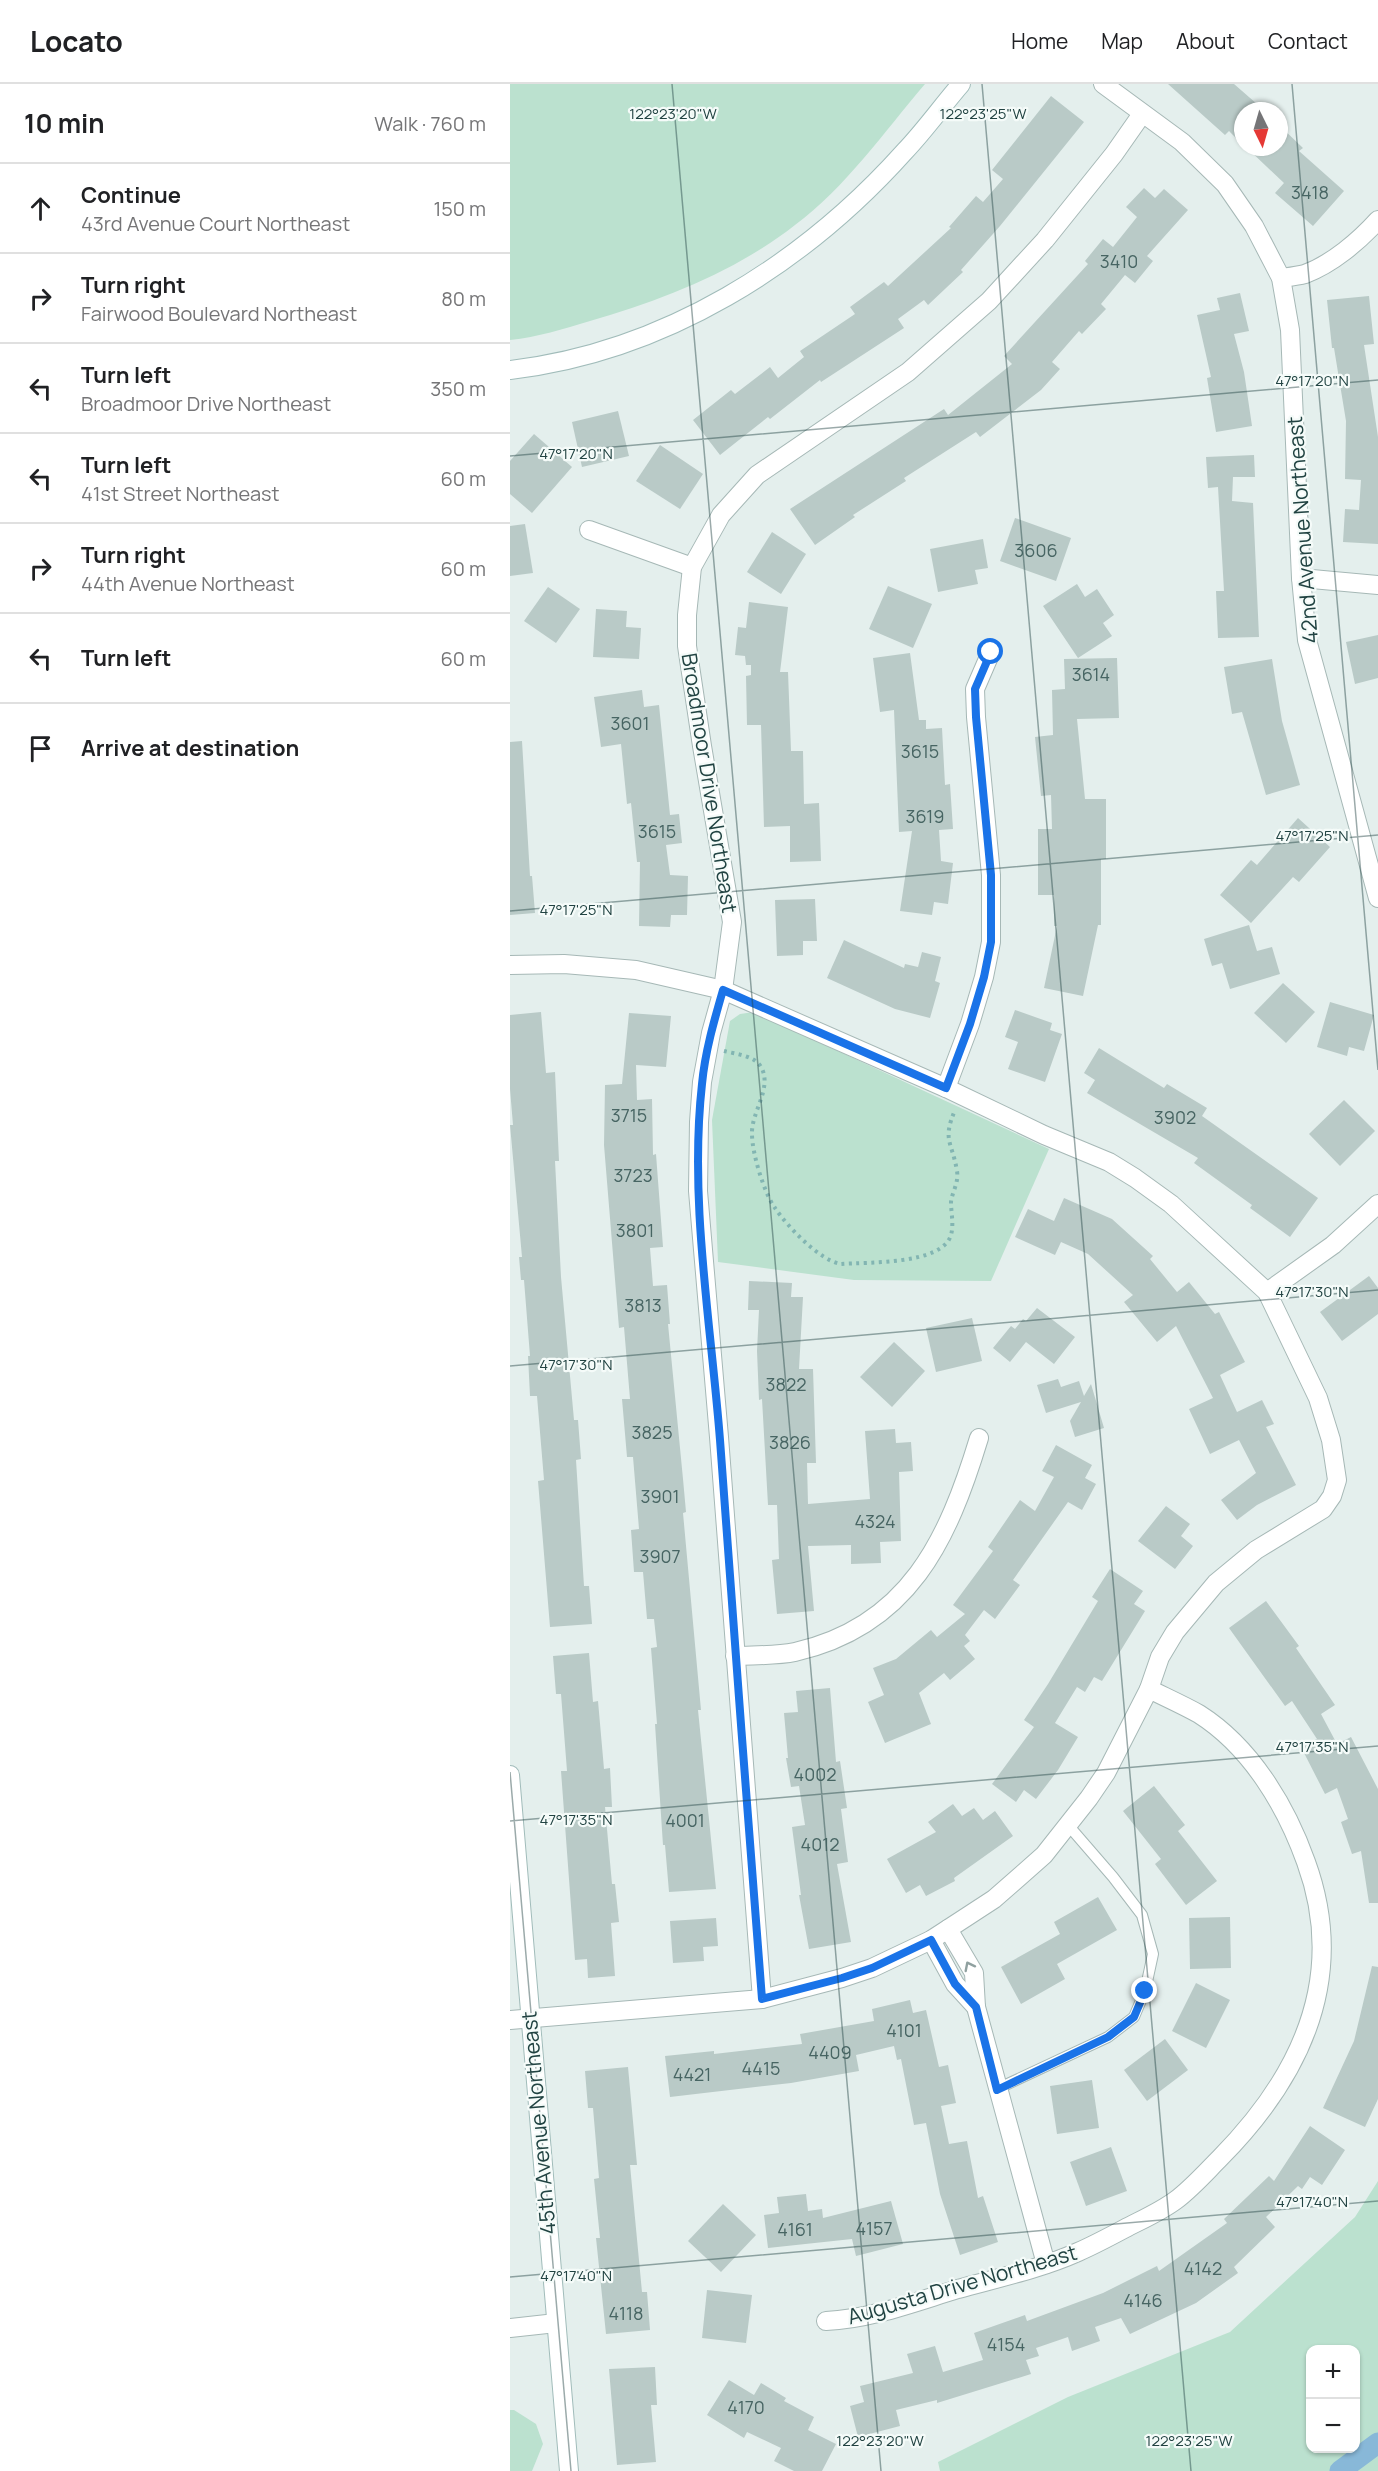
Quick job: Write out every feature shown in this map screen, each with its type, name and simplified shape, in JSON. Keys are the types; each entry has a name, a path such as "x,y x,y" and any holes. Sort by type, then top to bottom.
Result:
{"street":[{"path":"510,370 562,362 600,351 698,313 738,292 795,252 850,207 905,152 961,84"},
{"name":"42nd Avenue Northeast","path":"1103,84 1182,142 1225,184 1254,226 1281,278 1290,330 1301,578 1307,640 1378,898"},
{"name":"Broadmoor Drive Northeast","path":"762,1999 698,1191 702,1082 708,1047 723,990 732,915 687,646 687,606 692,567 721,515 757,475 908,372 989,301 1045,240 1114,154 1142,114"},
{"path":"1281,278 1305,274 1334,258 1357,241 1378,220"},
{"path":"589,530 692,567"},
{"path":"1301,578 1378,585"},
{"path":"953,1091 991,942 991,875 975,689 991,652"},
{"path":"510,965 564,964 626,968 723,990 1109,1162 1171,1204 1267,1292 1318,1398 1331,1440 1337,1480 1332,1496 1323,1509 1256,1550 1216,1583 1175,1632 1160,1657 1149,1689 1106,1773 1044,1855 994,1899 931,1940 872,1968 762,1999 510,2020"},
{"path":"1267,1292 1333,1245 1378,1204"},
{"path":"735,1656 793,1652 838,1639 872,1620 888,1607 923,1569 936,1550 963,1491 979,1438"},
{"name":"Augusta Drive Northeast","path":"826,2321 867,2316 1046,2264 1077,2252 1153,2215 1176,2200 1239,2139 1261,2113 1299,2048 1309,2025 1321,1979 1323,1937 1314,1883 1297,1836 1284,1810 1252,1763 1225,1734 1199,1714 1149,1689"},
{"name":"45th Avenue Northeast","path":"510,1786 568,2471"},
{"path":"948,1929 974,1973 976,2007 1046,2264"},
{"path":"931,1940 955,1984 976,2007"},
{"path":"510,2328 556,2324"}],"lane":[{"path":"997,2090 1108,2037 1134,2017 1145,1991 1153,1954 1142,1915 1068,1825"}],"path":[{"path":"708,1047 753,1059 762,1068 765,1084 752,1121 752,1136 769,1197 776,1209 820,1256 841,1264 920,1257 936,1251 947,1242 952,1228 951,1200 957,1181 947,1128 953,1091"}],"green space":[{"path":"510,84 925,84 831,194 795,225 748,257 697,283 644,304 560,330 510,340"},
{"path":"754,1012 1049,1149 991,1281 854,1280 718,1262 712,1120 730,1021 740,1014"},
{"path":"1378,2181 1378,2471 940,2471 938,2462 1068,2397 1230,2332 1355,2217"},
{"path":"510,2410 514,2410 536,2424 543,2444 532,2471 510,2471"}],"building":[{"path":"1168,84 1234,84 1255,102 1234,102 1234,136 1229,131 1225,135"},
{"path":"1051,96 1084,122 1000,226 961,270 963,272 928,305 924,300 898,319 904,328 821,382 820,380 720,455 693,420 731,390 735,394 770,367 778,378 804,357 800,351 855,314 850,307 884,282 888,286 951,228 949,227 976,196 983,202 1003,179 992,170"},
{"path":"1288,134 1303,148 1299,151 1344,191 1313,226 1275,193 1284,183 1256,156 1288,156"},
{"path":"1144,188 1155,198 1164,189 1188,210 1147,256 1153,261 1135,283 1125,275 1101,304 1106,309 1082,334 1079,331 1052,362 1060,369 1041,390 980,437 976,432 904,478 906,481 853,515 855,517 815,545 790,509 944,409 948,415 1012,364 1004,356 1088,264 1085,261 1103,239 1113,247 1137,217 1126,207"},
{"path":"1240,293 1249,331 1234,334 1244,372 1252,426 1216,432 1207,378 1211,377 1197,315 1220,310 1217,298"},
{"path":"1369,296 1374,344 1364,345 1378,437 1378,544 1343,542 1345,509 1359,510 1361,480 1345,479 1346,421 1334,348 1332,348 1327,300"},
{"path":"618,411 629,456 582,467 572,422"},
{"path":"534,434 572,467 532,513 510,494 510,461"},
{"path":"660,445 703,474 680,509 636,481"},
{"path":"1254,455 1255,477 1233,477 1232,501 1253,503 1259,637 1218,638 1216,591 1224,591 1218,487 1208,488 1206,457"},
{"path":"1015,518 1071,538 1056,581 1000,561"},
{"path":"525,524 533,573 510,576 510,526"},
{"path":"772,532 806,554 781,594 747,572"},
{"path":"983,539 988,568 975,570 978,584 938,592 930,549"},
{"path":"1077,584 1085,597 1097,589 1114,615 1103,623 1112,636 1078,658 1043,606"},
{"path":"888,586 932,604 913,648 869,629"},
{"path":"548,587 580,609 556,643 524,621"},
{"path":"749,602 788,607 780,672 788,672 791,751 803,751 804,804 819,803 821,861 790,862 790,826 764,827 761,725 747,725 746,676 751,675 751,665 746,665 745,656 735,655 738,627 746,628"},
{"path":"596,609 627,611 626,627 641,628 639,659 593,657"},
{"path":"1378,635 1378,678 1355,684 1346,642"},
{"path":"910,653 919,720 926,720 926,729 942,728 945,785 950,784 953,829 939,830 941,861 953,863 948,904 934,902 932,915 900,911 912,831 899,832 894,710 880,712 873,658"},
{"path":"1117,658 1119,718 1077,719 1085,799 1106,799 1106,859 1101,859 1101,925 1098,925 1083,996 1044,988 1057,926 1054,926 1054,895 1038,895 1038,829 1052,829 1051,795 1041,796 1035,737 1053,735 1052,690 1065,689 1064,659"},
{"path":"1272,659 1282,721 1300,785 1266,795 1242,712 1232,714 1224,667"},
{"path":"642,690 644,707 659,705 670,815 679,814 682,843 666,845 670,875 688,876 687,915 671,915 670,927 639,926 640,862 637,862 631,803 627,804 621,744 601,747 594,697"},
{"path":"522,741 530,876 532,876 535,913 510,915 510,742"},
{"path":"1298,818 1330,847 1299,882 1293,877 1251,923 1220,895 1251,860 1257,865"},
{"path":"815,899 817,941 803,941 803,955 777,956 775,900"},
{"path":"1249,925 1257,951 1272,947 1280,974 1230,989 1222,963 1212,966 1204,939"},
{"path":"844,940 904,968 905,964 918,967 922,952 941,957 935,981 940,983 930,1018 895,1009 827,978"},
{"path":"1283,983 1315,1012 1286,1043 1254,1013"},
{"path":"1330,1002 1374,1015 1364,1051 1349,1047 1347,1056 1317,1047"},
{"path":"1015,1010 1052,1023 1050,1030 1062,1034 1045,1082 1008,1069 1018,1042 1005,1037"},
{"path":"541,1012 546,1073 555,1072 559,1161 555,1161 561,1277 574,1420 578,1420 581,1459 576,1460 584,1586 589,1586 592,1624 550,1627 538,1481 544,1480 537,1396 530,1396 528,1356 530,1356 524,1280 521,1280 519,1257 522,1257 510,1125 513,1125 510,1089 510,1015"},
{"path":"629,1013 671,1016 666,1067 636,1065 637,1100 652,1099 653,1155 656,1154 663,1247 650,1248 653,1286 667,1285 670,1324 668,1324 686,1512 683,1513 701,1710 698,1710 716,1889 669,1892 665,1845 663,1845 655,1724 657,1724 651,1648 657,1647 654,1619 647,1619 643,1572 634,1572 631,1530 639,1529 633,1457 627,1457 622,1399 630,1399 624,1327 619,1328 604,1145 605,1085 622,1084"},
{"path":"1099,1048 1164,1088 1167,1084 1207,1108 1202,1116 1318,1198 1290,1237 1250,1208 1252,1205 1194,1163 1198,1158 1087,1093 1095,1080 1084,1073"},
{"path":"1344,1100 1375,1131 1340,1166 1309,1134"},
{"path":"1064,1198 1112,1219 1153,1256 1150,1259 1177,1292 1189,1282 1215,1314 1219,1312 1245,1362 1220,1375 1237,1412 1262,1400 1274,1424 1266,1427 1296,1485 1257,1505 1237,1520 1221,1500 1256,1473 1239,1440 1210,1454 1189,1409 1213,1398 1176,1326 1157,1342 1124,1302 1133,1295 1088,1254 1061,1242 1055,1255 1015,1237 1028,1209 1054,1221"},
{"path":"1369,1276 1378,1288 1378,1314 1342,1341 1320,1312"},
{"path":"749,1281 792,1283 791,1297 803,1297 799,1369 813,1369 816,1463 807,1463 808,1504 870,1499 865,1431 895,1429 896,1443 911,1442 913,1471 899,1472 901,1541 880,1542 881,1563 851,1564 851,1545 808,1546 814,1611 777,1614 772,1560 779,1559 777,1505 768,1505 762,1399 759,1400 757,1351 759,1310 748,1310"},
{"path":"1037,1308 1075,1337 1054,1364 1026,1342 1010,1362 993,1348 1011,1326 1015,1329 1023,1319 1026,1321"},
{"path":"972,1318 982,1361 936,1372 926,1328"},
{"path":"894,1342 925,1371 892,1407 860,1377"},
{"path":"1058,1379 1061,1387 1079,1381 1084,1396 1091,1384 1104,1428 1075,1437 1070,1421 1081,1402 1046,1413 1037,1385"},
{"path":"1056,1445 1092,1465 1085,1478 1096,1484 1082,1510 1068,1502 1013,1580 1020,1585 995,1619 984,1610 965,1635 970,1641 964,1646 975,1659 950,1680 944,1673 919,1693 931,1724 885,1743 868,1702 884,1695 873,1668 896,1659 931,1630 937,1637 965,1614 953,1605 993,1551 988,1547 1020,1500 1035,1511 1054,1477 1042,1471"},
{"path":"1166,1506 1190,1524 1181,1536 1193,1546 1175,1569 1138,1541"},
{"path":"1110,1569 1143,1591 1134,1604 1145,1611 1102,1681 1094,1677 1085,1692 1077,1687 1055,1723 1078,1737 1058,1770 1036,1799 1024,1790 1016,1802 992,1784 1034,1727 1024,1720 1098,1601 1092,1597"},
{"path":"1266,1601 1299,1646 1296,1648 1335,1705 1321,1714 1337,1744 1351,1737 1378,1789 1378,1903 1369,1903 1361,1851 1352,1854 1341,1822 1348,1819 1337,1788 1325,1794 1301,1747 1317,1739 1292,1701 1285,1706 1229,1628"},
{"path":"589,1653 593,1702 598,1701 604,1769 610,1768 612,1807 605,1807 612,1884 615,1884 619,1922 611,1923 615,1976 588,1978 587,1959 575,1960 561,1771 567,1771 561,1694 556,1694 553,1656"},
{"path":"830,1688 836,1762 840,1761 847,1808 841,1809 848,1862 837,1864 851,1942 809,1949 799,1895 801,1895 792,1827 805,1825 799,1786 791,1787 786,1758 788,1758 784,1713 798,1712 796,1691"},
{"path":"1154,1786 1185,1825 1178,1831 1217,1881 1186,1905 1155,1864 1161,1859 1123,1811"},
{"path":"953,1804 962,1816 974,1808 983,1820 995,1811 1013,1836 954,1878 955,1881 926,1896 920,1885 906,1893 887,1859 936,1832 928,1822"},
{"path":"1098,1897 1117,1930 1057,1964 1065,1979 1021,2004 1001,1967 1060,1934 1054,1922"},
{"path":"1230,1917 1231,1968 1190,1969 1189,1918"},
{"path":"716,1918 718,1946 703,1947 704,1961 673,1963 670,1921"},
{"path":"1372,1966 1378,1967 1378,2099 1365,2127 1323,2108 1354,2041"},
{"path":"1196,1983 1230,2000 1206,2048 1172,2031"},
{"path":"910,2000 913,2013 926,2010 939,2067 948,2065 956,2103 941,2106 949,2144 967,2141 978,2198 983,2196 998,2242 960,2255 940,2194 926,2123 914,2125 901,2059 897,2060 894,2046 856,2055 859,2071 791,2083 670,2097 665,2056 714,2051 714,2054 802,2044 800,2034 874,2021 872,2009"},
{"path":"1165,2039 1188,2070 1147,2101 1124,2070"},
{"path":"628,2067 637,2165 630,2165 642,2292 647,2292 650,2330 606,2334 596,2238 600,2238 594,2179 599,2178 593,2108 588,2108 585,2071"},
{"path":"1092,2080 1099,2128 1057,2134 1050,2086"},
{"path":"1310,2126 1345,2150 1322,2185 1310,2177 1302,2189 1298,2186 1266,2217 1275,2227 1234,2267 1238,2273 1196,2303 1130,2334 1121,2318 1095,2327 1100,2341 1072,2351 1068,2337 1036,2348 1039,2356 1026,2360 1031,2374 937,2403 937,2400 896,2410 900,2426 858,2437 850,2406 864,2402 860,2386 913,2373 907,2354 935,2346 943,2372 983,2360 974,2333 1025,2315 1027,2321 1103,2293 1157,2266 1159,2271 1227,2223 1224,2219 1269,2176 1274,2181"},
{"path":"1111,2147 1127,2191 1086,2206 1070,2162"},
{"path":"806,2194 808,2211 822,2209 823,2218 891,2201 903,2244 856,2256 852,2239 768,2248 764,2215 779,2213 777,2197"},
{"path":"723,2204 756,2235 721,2272 688,2241"},
{"path":"707,2290 752,2295 746,2343 702,2338"},
{"path":"655,2367 657,2405 651,2405 656,2462 617,2465 609,2369"},
{"path":"729,2380 754,2395 761,2383 786,2398 784,2401 814,2417 808,2430 836,2444 822,2471 794,2471 774,2461 781,2448 747,2432 744,2438 707,2415"}],"waterway":[{"path":"1340,2471 1378,2443"}],"route":[{"path":"991,652 975,689 991,875 991,942 984,977 970,1024 946,1088 723,990 711,1033 702,1082 698,1191 762,1999 872,1968 931,1940 955,1984 976,2007 997,2090 1108,2037 1134,2017 1145,1991"}]}
